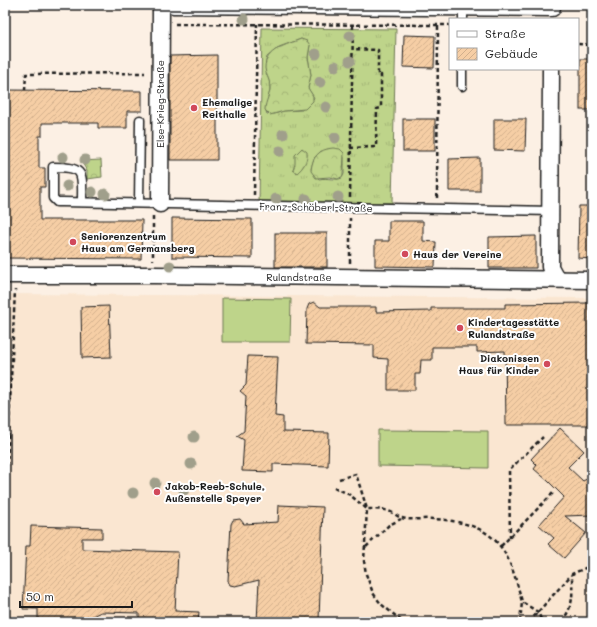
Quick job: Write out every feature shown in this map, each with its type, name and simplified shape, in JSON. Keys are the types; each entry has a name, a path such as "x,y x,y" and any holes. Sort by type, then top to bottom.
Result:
{"street":[{"name":"Else-Krieg-Straße","path":"156,206 161,5"},
{"path":"173,5 330,5 463,13 552,11"},
{"path":"551,70 550,267 555,276 559,279"},
{"name":"Rulandstraße","path":"5,275 153,275 592,280"}],"lane":[{"path":"462,70 462,86"},
{"path":"139,203 140,120"},
{"name":"Franz-Schöberl-Straße","path":"82,202 82,179 80,173 72,167 54,167 53,198 57,202 139,203 156,206 254,206 551,211"}],"path":[{"path":"254,206 257,6"},
{"path":"349,278 350,148 354,7"},
{"path":"161,24 449,24"},
{"path":"437,209 438,25"},
{"path":"579,44 592,45"},
{"path":"350,148 376,148 377,109 381,108 381,75 378,75 378,50 353,49"},
{"path":"26,90 26,74 160,73"},
{"path":"153,275 156,206"},
{"path":"5,514 15,290 22,290"},
{"path":"510,538 509,470 543,437"},
{"path":"339,479 356,474 367,509 366,548 364,561 366,574 373,593 381,604 403,622"},
{"path":"334,487 350,496 367,509 388,510 401,518 440,520 468,525 484,532 501,546 513,568 522,602 520,622"},
{"path":"501,546 554,492"},
{"path":"366,548 389,525 401,518"},
{"path":"529,622 572,574 592,565"},
{"path":"562,622 573,600 572,574"},
{"path":"522,602 538,612 542,622"}],"shaded area":[{"path":"5,294 592,298 592,622 5,622"}],"green space":[{"path":"262,28 396,29 392,203 259,203","holes":["301,39 310,45 308,57 311,75 308,88 314,98 302,110 267,114 266,105 270,92 270,85 266,70 267,57 279,47","321,151 344,157 344,174 342,178 319,179 311,169 314,158"]},
{"path":"301,39 307,41 310,45 308,57 311,75 308,88 313,96 313,101 305,109 284,111 270,115 265,110 270,89 270,83 265,70 266,62 273,52 283,46"},
{"path":"302,148 307,152 307,158 303,167 297,173 293,170 295,155"},
{"path":"333,148 340,149 344,153 343,176 338,179 330,177 316,178 311,171 315,158 320,152"},
{"path":"101,160 102,177 87,179 87,171 81,161"},
{"path":"222,298 291,299 290,342 222,342"},
{"path":"378,430 488,431 488,468 378,466"}],"building":[{"path":"404,35 435,36 434,68 403,67"},
{"name":"Ehemalige Reithalle","path":"217,55 217,160 170,160 170,56"},
{"path":"580,59 592,59 592,110 580,110"},
{"path":"5,90 142,91 142,111 127,111 127,128 98,128 98,123 42,123 42,136 39,136 39,168 45,168 45,187 40,187 40,220 142,220 141,259 5,258"},
{"path":"403,119 435,119 435,151 403,151"},
{"path":"494,119 526,119 525,151 494,150"},
{"path":"480,158 480,191 449,191 449,159"},
{"path":"579,206 592,206 592,259 578,258"},
{"path":"172,218 252,219 252,258 172,257"},
{"name":"Haus der Vereine","path":"389,221 423,221 423,241 436,242 435,267 375,266 375,241 389,241"},
{"path":"275,233 327,233 327,267 275,267"},
{"path":"536,236 536,268 489,268 489,237"},
{"path":"314,302 320,307 376,307 376,312 431,311 431,308 505,308 505,304 589,303 590,425 506,425 505,351 477,352 477,347 432,347 432,360 421,360 420,374 415,374 415,390 388,390 388,359 374,358 374,345 306,344 307,309 309,304"},
{"path":"109,306 111,357 82,358 81,307"},
{"path":"248,356 278,357 275,416 283,417 283,432 329,433 328,466 273,464 273,472 242,471 244,440 237,436 244,431 246,396 240,391 246,385"},
{"path":"560,428 584,451 568,467 583,481 592,476 592,515 565,516 586,533 564,558 548,544 554,538 539,525 564,497 534,469 537,465 531,459"},
{"path":"279,505 323,507 319,620 303,619 303,622 257,622 259,580 235,586 230,585 228,581 231,524 233,520 240,519 244,524 278,522"},
{"path":"31,526 102,528 102,538 82,538 82,549 178,552 175,611 199,612 198,622 139,622 139,613 101,612 92,616 92,622 38,622 38,609 23,609 26,546 30,546"}],"place":[{"name":"Ehemalige Reithalle","path":"194,108"},
{"name":"Seniorenzentrum Haus am Germansberg","path":"73,242"},
{"name":"Haus der Vereine","path":"405,254"},
{"name":"Kindertagesstätte Rulandstraße","path":"460,328"},
{"name":"Diakonissen Haus für Kinder","path":"547,364"},
{"name":"Jakob-Reeb-Schule, Außenstelle Speyer","path":"157,492"}]}
